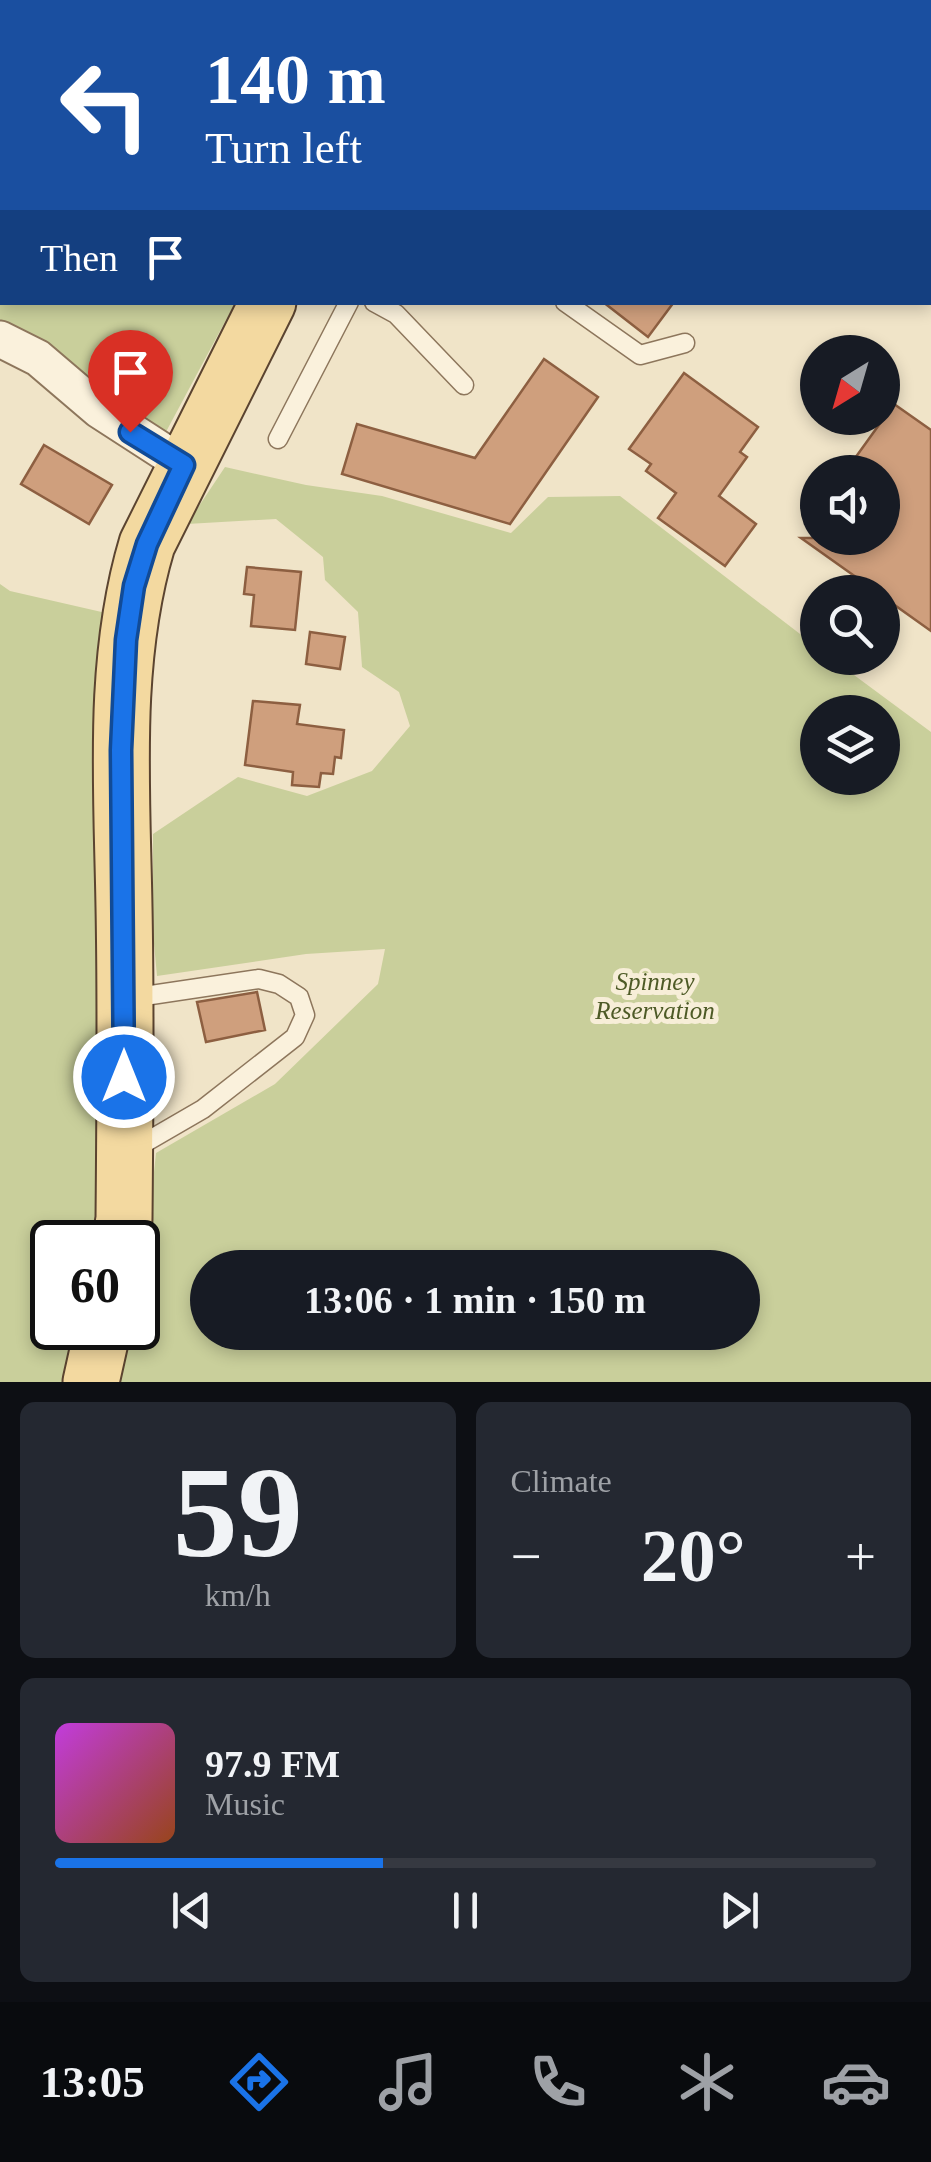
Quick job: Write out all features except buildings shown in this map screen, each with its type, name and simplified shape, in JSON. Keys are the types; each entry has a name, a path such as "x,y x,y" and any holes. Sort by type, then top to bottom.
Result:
{"main road":[{"path":"124,1220 121,750 126,640 134,586 147,544 264,305"},
{"path":"91,1382 98,1350"}],"street":[{"path":"0,340 38,358 98,410 184,465"}],"lane":[{"path":"278,440 347,305"},
{"path":"380,305 396,314 464,385"},
{"path":"569,305 640,355 685,342"},
{"path":"124,999 259,980 279,984 300,996 305,1015 294,1037 203,1109 124,1154"}],"green space":[{"path":"0,305 234,305 160,443 0,350"},
{"name":"Spinney Reservation","path":"225,467 382,496 511,533 548,497 620,496 800,634 800,675 854,675 881,695 800,695 800,795 900,795 900,709 931,732 931,1382 118,1382 125,1350 160,1350 160,1220 149,1220 156,1153 275,1084 378,984 385,949 306,954 157,976 153,834 238,777 307,796 372,771 410,726 399,692 362,667 358,612 325,580 323,557 276,519 187,524"},
{"path":"0,584 10,591 106,613 94,684 99,1220 30,1220 30,1350 75,1350 68,1382 0,1382"}],"route":[{"path":"124,1077 121,750 126,640 134,586 147,544 184,465 130,432"}]}
